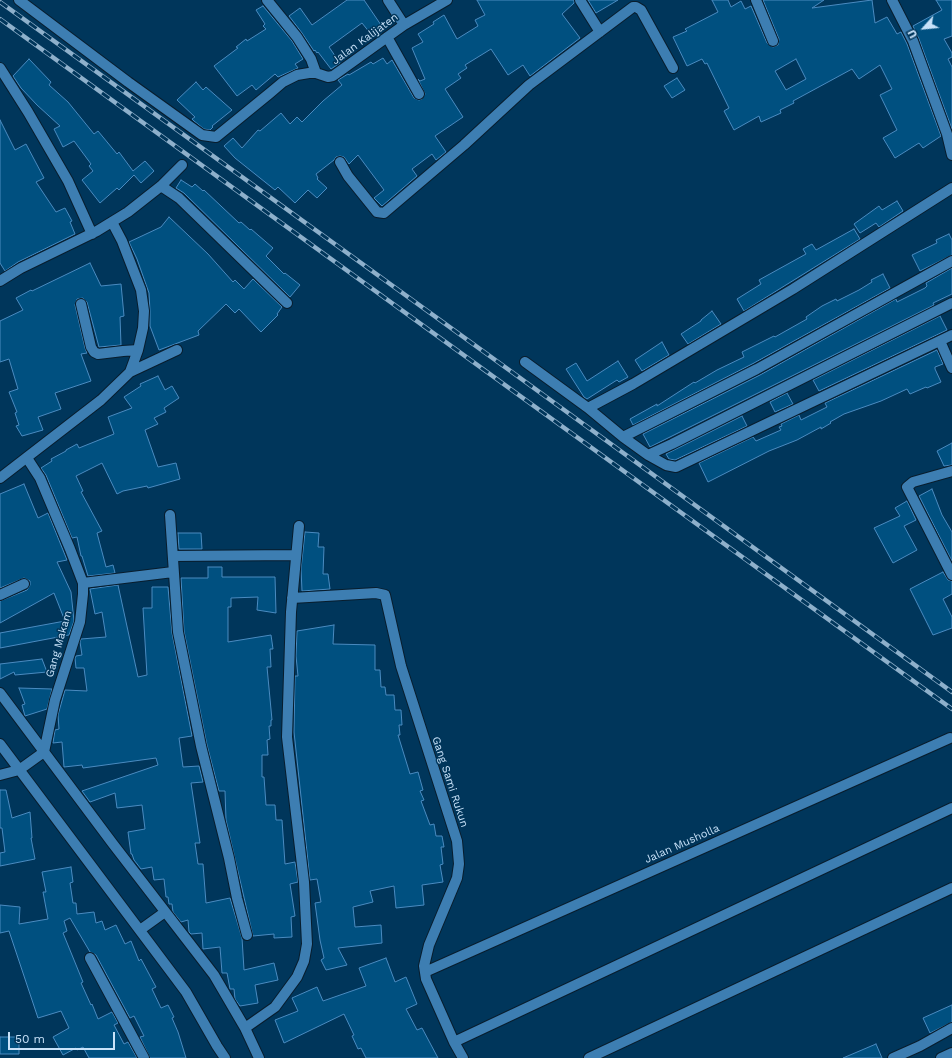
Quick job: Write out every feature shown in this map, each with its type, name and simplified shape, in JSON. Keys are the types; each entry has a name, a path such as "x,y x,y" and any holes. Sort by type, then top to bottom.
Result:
{"street":[{"name":"Jalan Kalijaten","path":"20,0 128,82 202,135 216,137 283,82 290,78 304,74 316,73 328,77 333,76 404,25 447,0"},
{"path":"267,0 297,37 311,59 316,73"},
{"path":"388,0 404,25"},
{"path":"580,0 600,32"},
{"path":"756,0 773,41"},
{"path":"892,0 913,41 947,134 952,156"},
{"path":"340,162 348,176 377,212 384,213 464,145 529,85 633,7 639,8 673,68"},
{"path":"387,37 419,94"},
{"path":"0,68 28,112 68,181 104,228 122,241 141,290 144,311 143,328 131,351 130,372"},
{"path":"0,281 21,268 104,228 128,212 161,186 182,165"},
{"path":"161,186 179,198 287,303"},
{"path":"588,408 633,384 787,293 952,188"},
{"path":"623,437 757,369 952,261"},
{"path":"648,455 952,303"},
{"path":"81,304 91,347 94,352 98,354 131,351"},
{"path":"525,362 588,408 623,437 648,455 666,465 676,467 952,335"},
{"path":"940,341 952,368"},
{"path":"2,474 27,458 101,400 130,372 176,350"},
{"name":"Gang Makam","path":"27,458 40,478 83,583 80,622 55,700 40,755"},
{"path":"952,471 910,483 907,487 952,575"},
{"path":"170,515 178,632 201,746 247,935"},
{"path":"245,1028 275,1007 297,977 304,962 307,944 304,882 286,737 292,598 299,526"},
{"path":"173,556 296,555"},
{"path":"83,583 173,572"},
{"path":"0,596 24,584"},
{"name":"Gang Sami Rukun","path":"292,598 376,593 385,594 401,666 457,841 459,864 457,878 429,945 424,966 426,980 454,1042 463,1058"},
{"path":"0,693 40,755 214,975 245,1028 259,1058"},
{"name":"Jalan Musholla","path":"425,972 950,738"},
{"path":"0,744 21,768 144,927 186,992 216,1046 225,1058"},
{"path":"0,775 21,768 40,755"},
{"path":"454,1042 952,808"},
{"path":"589,1058 952,888"},
{"path":"144,927 165,912"},
{"path":"90,958 144,1058"},
{"path":"893,1058 950,1032"},
{"path":"941,1058 952,1053"}],"building":[{"path":"347,0 364,0 381,25 370,33 362,23 329,47 340,63 331,69 318,52 317,53 315,50 314,51 289,16 300,8 312,25"},
{"path":"477,0 574,0 574,3 562,14 580,38 530,76 523,65 508,75 491,49 465,65 467,68 458,74 461,78 445,89 463,117 435,136 446,152 436,160 432,154 412,169 417,176 382,206 374,198 384,190 358,155 349,164 344,157 336,157 316,174 317,179 327,188 317,198 308,190 295,203 278,187 275,190 235,158 224,146 233,138 242,148 258,130 260,131 281,113 290,124 297,117 302,122 342,85 338,80 371,62 373,64 383,58 387,64 392,60 414,98 419,100 422,99 425,94 418,79 420,81 425,79 412,48 423,42 418,34 434,24 433,22 444,15 457,39 478,26 475,20 485,15"},
{"path":"588,0 618,0 596,13"},
{"path":"712,0 728,0 731,7 741,1 745,9 751,6 767,43 773,47 778,45 779,39 763,0 824,0 812,8 872,0 875,23 887,17 897,34 901,32 907,44 941,136 923,148 919,143 895,158 883,138 897,130 880,95 892,89 880,65 859,79 852,69 793,101 794,103 780,110 781,113 761,122 759,116 734,130 724,111 729,108 707,63 705,64 702,59 687,66 673,37 687,31 685,29 718,12","holes":["796,59 806,79 786,90 775,71"]},
{"path":"936,0 952,0 952,36 944,39 952,53 952,57 948,59 952,67 952,129 913,26 942,10"},
{"path":"263,6 292,41 303,59 295,64 298,68 278,77 275,74 256,90 252,85 237,96 214,66 238,48 236,47 246,39 247,41 266,29 263,26 265,24 256,10"},
{"path":"29,59 51,82 49,85 68,102 94,134 98,131 117,154 119,152 133,171 145,161 154,171 141,183 134,175 119,190 117,188 100,203 82,180 93,171 89,166 91,164 74,141 63,147 54,129 60,126 21,88 13,76"},
{"path":"677,78 685,90 672,98 664,86"},
{"path":"196,82 203,90 206,87 232,110 212,126 213,127 210,130 204,129 194,121 192,119 195,117 177,100"},
{"path":"0,120 15,150 26,144 44,178 36,182 56,212 65,208 72,221 70,222 75,234 18,262 5,271 0,263"},
{"path":"181,180 192,187 195,184 203,191 204,190 239,223 241,222 250,230 251,229 273,248 266,256 284,274 285,273 300,285 290,297 184,193 176,188"},
{"path":"897,201 903,211 879,227 876,223 860,233 854,224 879,206 882,210"},
{"path":"169,217 208,254 233,282 235,280 244,289 253,279 282,307 277,314 278,315 261,332 239,309 235,313 226,304 198,331 199,335 159,350 150,326 149,293 137,259 129,242 161,227"},
{"path":"854,229 860,239 744,311 737,299 761,284 759,280 806,254 803,249 812,244 816,250"},
{"path":"949,234 952,240 952,255 920,271 912,255 937,243 936,240"},
{"path":"90,263 101,286 121,284 124,316 120,317 121,345 99,347 87,302 83,298 77,299 75,305 87,353 81,354 91,381 55,393 61,409 38,417 43,430 22,436 16,426 19,425 15,413 17,412 9,392 18,389 9,359 0,362 0,321 23,310 16,298"},
{"path":"952,268 952,294 933,303 934,305 650,447 643,434 760,375 896,299 897,302 925,288 927,286 926,283"},
{"path":"883,274 890,288 754,363 633,425 630,419 657,404 657,406 694,382 695,383 744,357 742,352 774,336 775,337 807,319 806,317 822,306 836,299 837,301 859,290 872,282 871,280"},
{"path":"712,311 721,324 688,344 681,334 701,321"},
{"path":"940,316 947,330 819,391 813,380"},
{"path":"662,342 669,355 642,371 635,360"},
{"path":"937,350 943,364 935,367 935,369 941,382 910,394 907,389 881,401 844,414 821,429 821,427 797,440 769,451 708,482 699,463 753,437 756,441 781,430 779,427 782,426 781,424 799,415 801,420 827,407 825,403"},
{"path":"618,361 628,377 619,382 617,380 587,399 584,397 566,369 576,363 587,381"},
{"path":"158,376 165,390 172,386 179,398 164,408 166,412 154,418 158,424 145,430 158,467 176,463 180,479 148,488 147,486 123,491 117,494 102,463 76,476 83,491 81,492 102,531 97,533 106,567 113,565 115,573 88,576 81,556 77,537 72,538 46,475 41,468 52,461 51,459 77,444 79,448 114,434 108,417 132,408 124,397 141,386 140,384"},
{"path":"787,393 793,404 775,412 770,402"},
{"path":"742,416 747,426 675,460 669,459 666,454"},
{"path":"952,443 952,465 944,466 937,451"},
{"path":"24,484 38,518 48,513 67,560 57,562 71,592 74,621 69,635 0,648 0,633 65,621 54,593 0,623 0,601 27,590 30,585 30,581 24,578 0,588 0,494"},
{"path":"932,489 942,515 952,532 952,561 919,496"},
{"path":"907,501 916,520 904,526 917,550 893,563 874,528 900,516 895,508"},
{"path":"305,532 319,533 318,547 324,547 323,574 328,574 330,589 302,591 301,569"},
{"path":"178,533 201,533 202,549 179,549"},
{"path":"208,567 222,567 222,577 275,577 276,613 257,610 258,597 231,598 231,607 228,607 228,642 271,635 273,649 270,649 271,667 267,667 272,720 271,726 269,726 270,739 267,740 268,755 262,755 262,777 264,777 266,805 275,805 276,820 282,820 285,864 295,862 298,882 290,884 295,916 291,917 292,937 274,938 274,934 253,936 226,820 225,791 219,791 207,745 184,631 181,578 208,578"},
{"path":"943,572 948,580 952,581 952,594 943,599 952,617 952,628 933,635 910,589"},
{"path":"118,585 138,677 147,675 143,608 152,608 152,587 168,587 172,633 192,736 179,738 183,767 199,766 203,782 191,783 200,843 195,843 198,864 203,864 206,903 230,898 242,938 244,970 274,963 278,980 255,985 258,1003 240,1006 235,999 234,989 230,989 227,973 222,973 220,947 203,949 202,933 191,934 189,932 188,920 181,922 173,912 172,904 169,904 168,897 166,897 164,879 154,880 152,867 141,869 134,860 131,854 128,832 145,829 142,805 117,808 115,793 90,802 82,791 158,765 156,758 83,768 82,765 64,767 62,742 53,743 55,730 59,729 58,715 65,690 87,691 84,668 76,668 75,658 76,656 82,655 81,639 106,637 102,612 95,614 90,589"},
{"path":"334,625 333,644 375,645 375,670 380,670 381,687 385,687 386,695 394,695 395,710 401,710 402,725 399,725 400,735 398,735 410,774 418,772 423,790 420,791 424,800 421,801 430,825 434,824 436,836 442,836 444,847 441,847 443,864 440,865 443,882 422,885 424,905 396,908 394,886 370,891 373,902 353,907 355,927 381,925 382,943 338,948 347,965 326,970 321,960 324,958 315,903 321,902 317,879 310,880 294,732 295,676 298,676 296,656 297,631"},
{"path":"42,659 47,672 15,675 14,672 0,679 0,664"},
{"path":"19,688 52,689 47,709 25,716 22,705 25,704"},
{"path":"0,790 6,790 12,818 30,812 31,838 35,859 0,866 0,853 5,852 2,828 0,828"},
{"path":"71,867 73,882 70,883 73,903 76,903 77,914 94,912 96,923 102,921 105,930 116,925 125,944 131,941 139,961 141,959 156,987 152,989 161,1008 168,1005 174,1017 172,1018 186,1058 150,1058 140,1037 144,1036 134,1016 130,1018 96,955 90,952 70,918 64,921 67,931 63,933 83,982 81,983 91,1005 92,1004 98,1019 112,1012 118,1023 114,1025 124,1044 128,1042 137,1058 89,1058 83,1047 77,1050 76,1048 63,1055 53,1037 69,1028 61,1011 38,1018 9,931 0,933 0,905 20,907 19,924 48,919 43,892 46,892 42,872"},
{"path":"386,958 395,982 406,977 417,1004 406,1009 417,1030 422,1028 438,1058 366,1058 361,1048 358,1049 352,1036 354,1035 344,1014 284,1043 275,1020 298,1011 292,998 317,987 323,1001 366,986 359,968"},
{"path":"952,1005 952,1022 930,1033 923,1018"},
{"path":"0,1037 19,1037 19,1054 0,1054"},
{"path":"876,1044 882,1058 843,1058"}],"railway":[{"path":"0,2 952,692"},
{"path":"0,19 952,709"}]}
